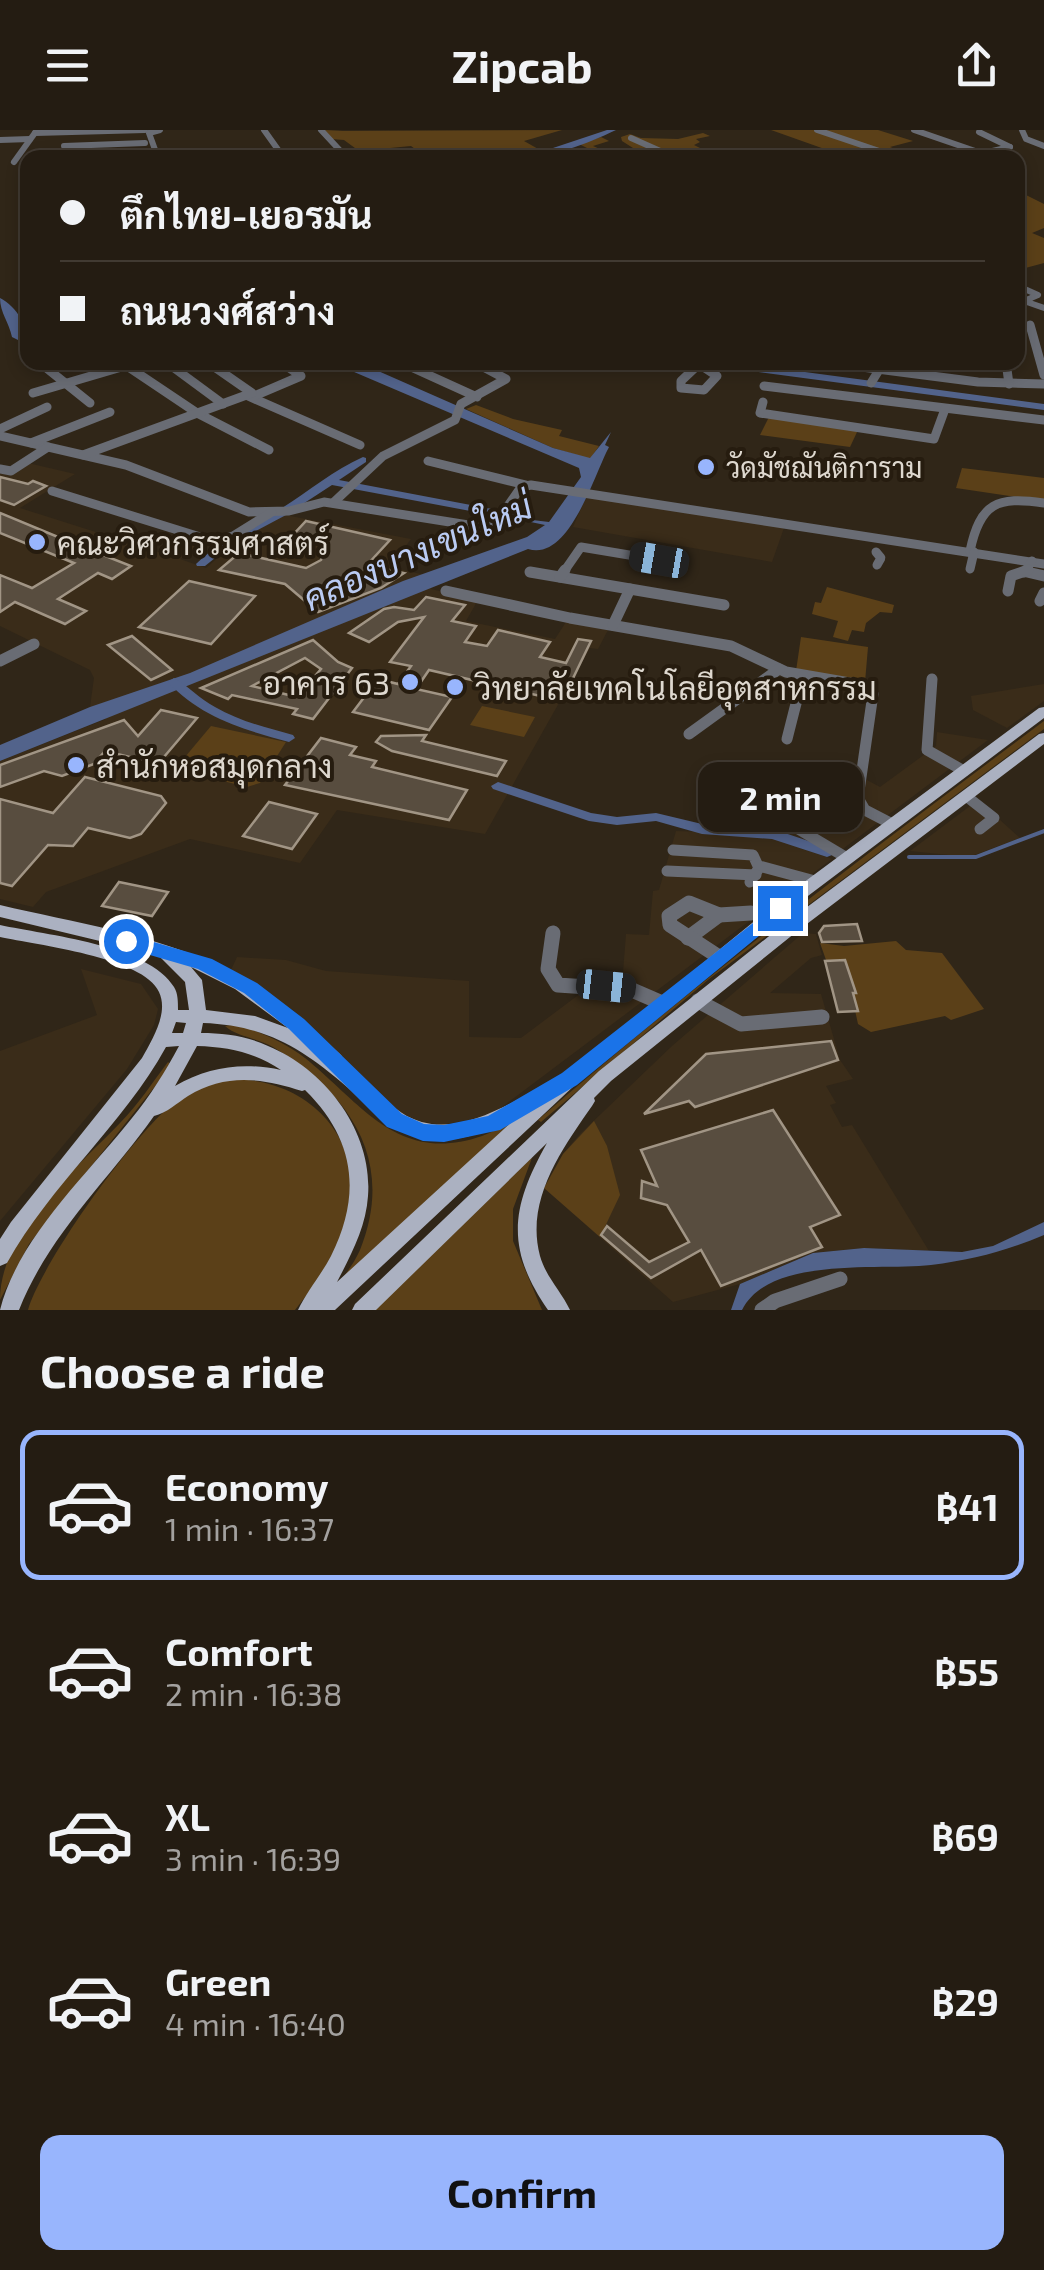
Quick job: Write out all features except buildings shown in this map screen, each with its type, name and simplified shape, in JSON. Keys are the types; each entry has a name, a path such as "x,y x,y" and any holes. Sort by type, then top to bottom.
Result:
{"main road":[{"path":"322,1310 434,1200 570,1079 816,881 1044,711"},
{"path":"362,1310 605,1076 1044,737"},
{"path":"0,910 164,950 205,964 250,988 296,1024 395,1120 423,1132 444,1134 493,1124 570,1079"},
{"path":"0,932 105,956 153,973 163,981 170,998 170,1016 161,1040 139,1078 58,1176 0,1257"},
{"path":"9,1310 38,1249 66,1209 133,1130 192,1040 198,1016 197,983 190,971 164,950"},
{"path":"170,1016 252,1022 282,1033 359,1086"},
{"path":"161,1040 254,1047 303,1076 333,1105 354,1140 360,1199 342,1253 308,1310"},
{"path":"133,1130 188,1084 224,1072 276,1074 305,1085 333,1105"},
{"path":"560,1310 534,1268 527,1214 535,1179 556,1142 605,1076"}],"street":[{"path":"0,140 34,134 160,130"},
{"path":"321,130 339,150"},
{"path":"817,130 876,150"},
{"path":"914,130 976,150"},
{"path":"1022,130 1026,139 1044,146"},
{"path":"62,150 72,132"},
{"path":"979,132 1010,147 993,150"},
{"path":"632,138 658,150"},
{"path":"64,146 145,143"},
{"path":"14,162 20,154"},
{"path":"1025,290 1038,296 1025,301"},
{"path":"1030,325 1044,374"},
{"path":"48,370 90,403"},
{"path":"33,393 106,370"},
{"path":"132,370 197,413 268,450"},
{"path":"177,370 222,404"},
{"path":"219,370 252,390 250,396"},
{"path":"82,455 302,376 293,370"},
{"path":"418,370 477,396"},
{"path":"334,502 382,456 458,417 462,404 506,380 488,370"},
{"path":"871,382 879,370 1044,384"},
{"path":"932,376 933,370"},
{"path":"1007,370 1009,384"},
{"path":"764,386 1044,420"},
{"path":"250,396 360,445"},
{"path":"762,402 760,413 934,439 945,409"},
{"path":"0,432 47,408"},
{"path":"31,443 110,412"},
{"path":"0,432 137,469 250,512 334,502 474,527 503,514 521,487 528,485"},
{"path":"0,469 10,471 48,447"},
{"path":"428,461 528,485 972,551 1035,566 1044,576"},
{"path":"52,491 213,541 232,536 280,511"},
{"path":"970,569 974,525 997,502 1013,498 1044,503"},
{"path":"560,577 581,547 659,560"},
{"path":"876,552 881,558 876,565"},
{"path":"1008,591 1011,576 1035,566"},
{"path":"530,572 724,605"},
{"path":"612,625 630,589"},
{"path":"446,591 731,646 779,670 871,688 858,798 865,810 892,824"},
{"path":"0,661 34,644"},
{"path":"689,734 779,670"},
{"path":"787,739 803,676"},
{"path":"932,679 928,750 964,772"},
{"path":"966,796 994,818 980,829"},
{"path":"786,809 795,827 847,858"},
{"path":"674,850 753,854 755,875"},
{"path":"667,871 816,881"},
{"path":"719,957 668,921 684,904 720,915 751,913"},
{"path":"688,938 720,915"},
{"path":"553,934 548,969 558,985 570,989 606,986 640,990 662,1003"},
{"path":"698,1002 741,1024 822,1017"},
{"path":"762,1310 775,1301 840,1280"}],"shaded area":[{"path":"325,130 562,130 524,141 540,150 416,150 411,146 358,150 344,140 331,139"},
{"path":"771,130 878,130 913,141 890,147 898,150 827,150"},
{"path":"703,133 710,136 696,139 700,142 694,145 702,149 698,150 623,150 633,148 621,137 630,134 678,139"},
{"path":"601,137 609,141 593,146 602,150 582,150 587,148 579,144"},
{"path":"1025,194 1044,204 1044,228 1032,233 1044,238 1044,263 1025,268"},
{"path":"476,405 513,419 562,430 559,436 599,446 590,459 553,448 466,409"},
{"path":"769,417 858,430 850,447 760,435"},
{"path":"28,463 75,474 20,508 162,553 186,536 203,542 180,559 206,568 247,532 285,515 411,539 390,567 425,575 431,589 478,600 466,621 555,639 566,622 608,630 598,649 590,648 485,834 337,810 300,863 190,839 46,892 33,907 0,899 0,761 106,719 90,707 94,678 90,670 0,626 0,471"},
{"path":"962,468 1044,478 1044,501 956,488"},
{"path":"586,497 785,525 772,562 573,527"},
{"path":"827,587 894,605 892,613 880,612 866,623 864,632 852,630 848,641 833,637 838,621 812,614 815,602 821,603"},
{"path":"801,637 868,647 865,682 796,671"},
{"path":"1044,684 1044,701 1007,728 973,710 971,696"},
{"path":"482,706 535,717 524,737 470,725"},
{"path":"1044,721 1044,729 709,979 541,1122 538,1120 724,965"},
{"path":"211,726 286,742 260,783 247,787 175,769"},
{"path":"937,732 988,740 840,851 807,845 769,829 738,826 742,785 819,796 818,802 839,813 862,801 865,779 880,787 936,746"},
{"path":"978,800 1020,838 969,857 910,851"},
{"path":"676,831 758,834 832,859 490,1116 441,1125 399,1112 293,1010 231,970 237,957 286,960 326,971 469,981 469,1037 521,1038 593,984 622,985 626,934 649,935 653,891 659,890"},
{"path":"803,933 816,934 822,955 811,958 770,993 821,994 840,1060 853,1079 826,1086 836,1103 830,1105 842,1127 852,1125 929,1251 864,1248 813,1253 740,1284 673,1302 544,1188 563,1154 580,1134 672,1046"},
{"path":"896,941 906,950 942,953 984,1009 951,1020 945,1016 871,1032 858,1024 851,992 831,974 820,943 844,946"},
{"path":"81,969 141,984 158,1009 154,1025 127,1069 0,1221 0,1051 97,1015"},
{"path":"237,1024 297,1052 383,1125 427,1143 453,1143 482,1136 529,1110 325,1301 360,1250 370,1217 369,1159 359,1132 324,1086 273,1047 225,1026"},
{"path":"168,1062 172,1065 29,1244 0,1300 3,1275 26,1226 62,1181 133,1109"},
{"path":"233,1079 262,1082 310,1104 329,1122 342,1143 350,1168 352,1195 343,1236 326,1270 295,1310 28,1310 52,1260 94,1195 142,1134 182,1097"},
{"path":"594,1121 607,1146 620,1195 600,1237 544,1188 563,1154"},
{"path":"533,1155 513,1209 513,1241 542,1310 370,1310"}],"water":[{"name":"คลองบางเขนใหม่","path":"349,370 376,370 553,448 590,458 611,432 605,445 609,447 588,495 568,530 543,549 528,549 0,761 0,745 90,707 190,673 403,581 527,537 545,525 507,517 549,522 581,477 579,468"},
{"path":"1044,1222 1044,1235 975,1258 931,1265 801,1273 756,1293 742,1310 731,1310 740,1284 813,1253 864,1248 962,1252 993,1246"}],"waterway":[{"path":"555,150 613,130"},
{"path":"0,302 16,321 20,337"},
{"path":"766,370 1044,407"},
{"path":"330,481 363,460"},
{"path":"201,564 231,540 330,481"},
{"path":"330,481 513,516"},
{"path":"174,682 213,711 289,738"},
{"path":"498,786 589,817 617,821 656,817 702,829 773,834 827,852"},
{"path":"909,857 976,857 1044,831"}],"place":[{"name":"วัดมัชฌันติการาม","path":"706,467"},
{"name":"คณะวิศวกรรมศาสตร์","path":"37,542"},
{"name":"อาคาร 63","path":"410,682"},
{"name":"วิทยาลัยเทคโนโลยีอุตสาหกรรม","path":"455,687"},
{"name":"สำนักหอสมุดกลาง","path":"76,765"}],"route":[{"path":"126,941 205,964 250,988 350,1073 395,1120 423,1132 444,1134 493,1124 570,1079 780,908"}]}
